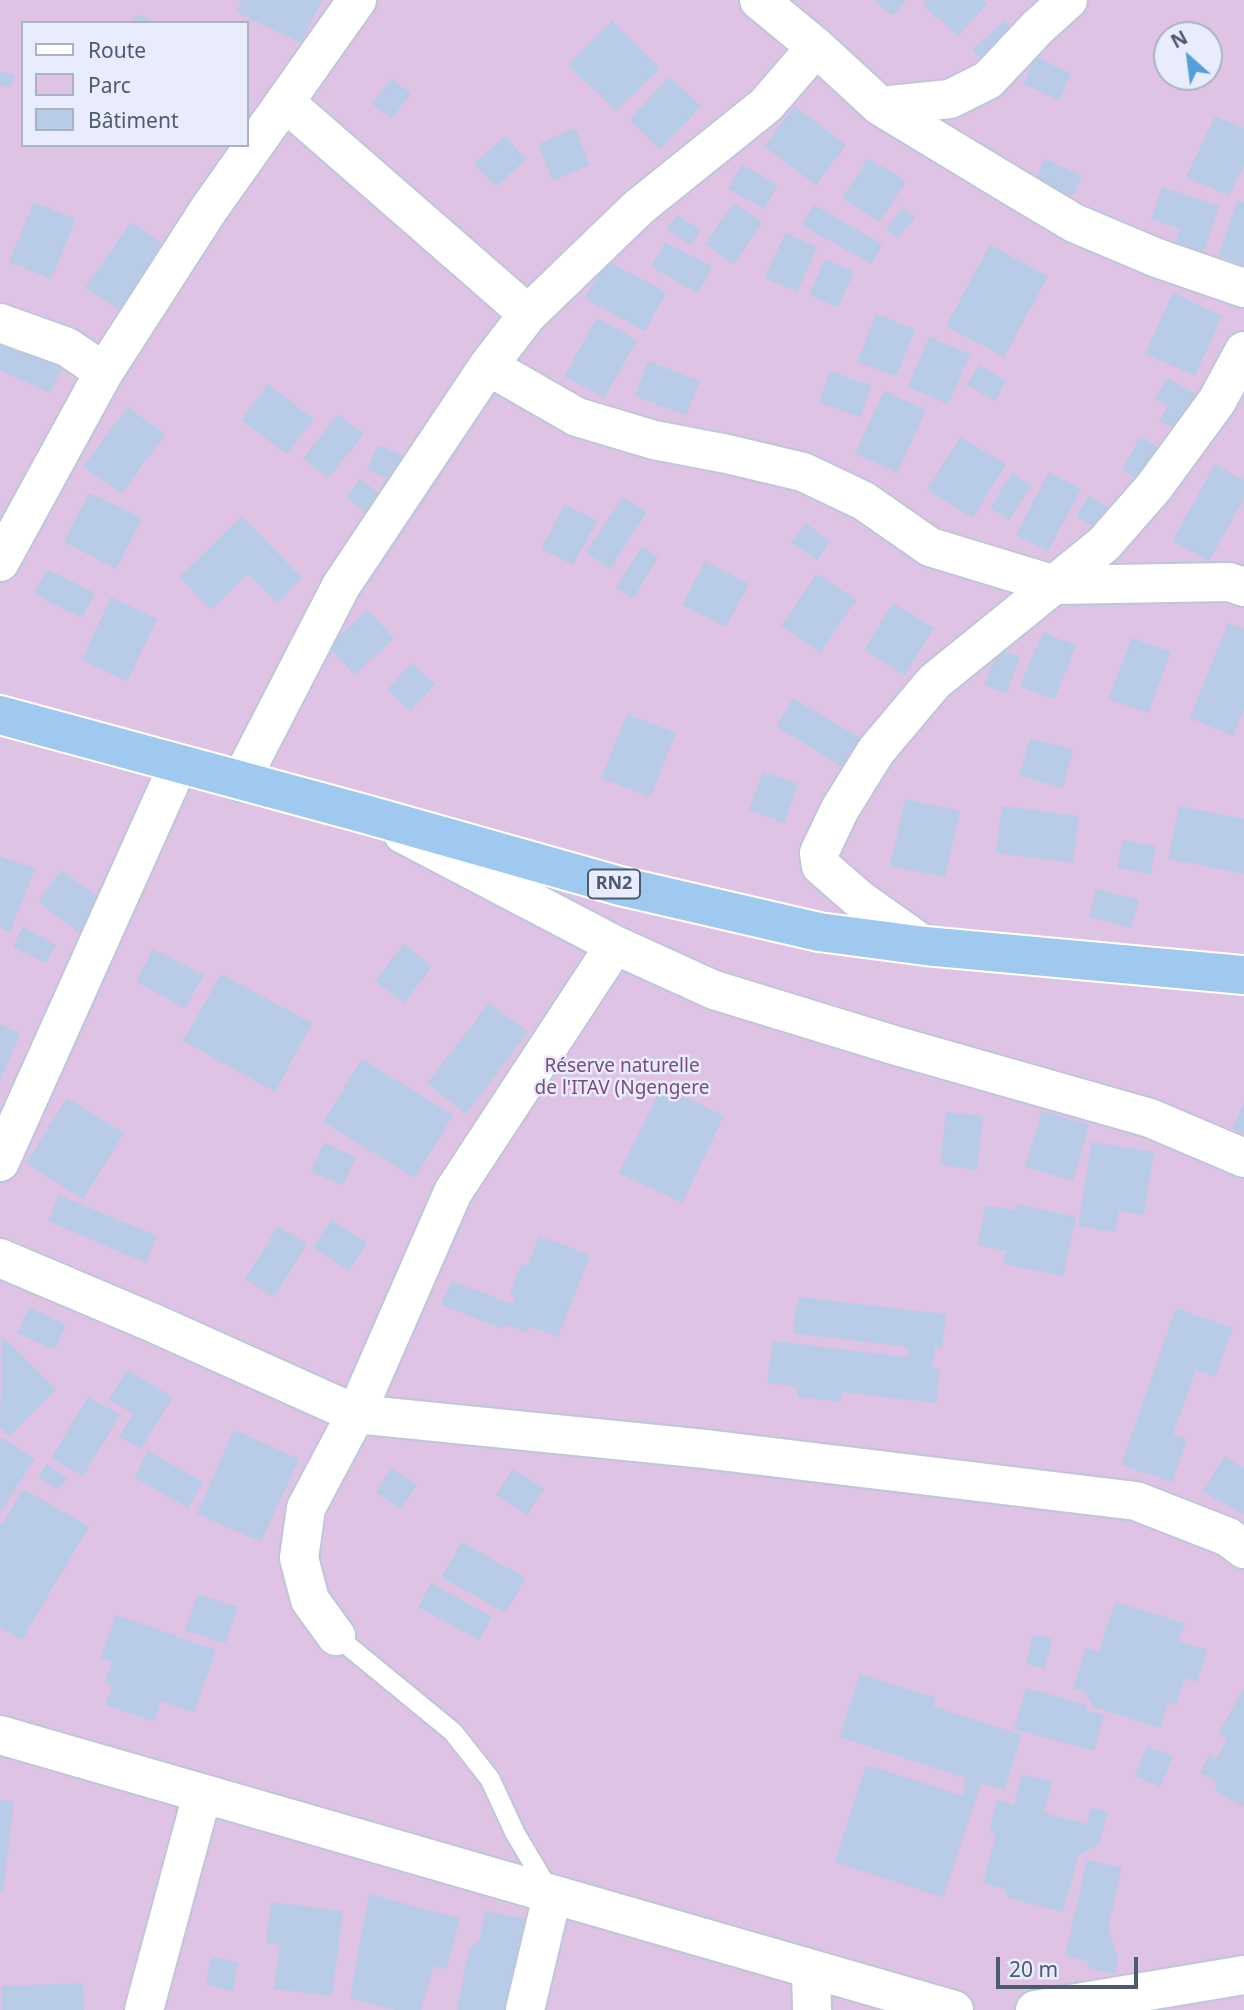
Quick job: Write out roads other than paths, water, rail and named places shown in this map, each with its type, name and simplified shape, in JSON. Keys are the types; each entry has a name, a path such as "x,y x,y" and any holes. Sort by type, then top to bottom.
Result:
{"highway":[{"name":"RN2","path":"0,715 620,886 820,932 925,946 1244,975"}],"street":[{"path":"0,562 104,372 209,209 357,0"},
{"path":"759,0 816,47 880,106 1074,223 1157,258 1244,288"},
{"path":"880,106 950,99 988,80 1038,27 1068,0"},
{"path":"240,782 341,586 488,366 528,314 639,207 710,152 765,104 816,47"},
{"path":"286,103 528,314"},
{"path":"0,323 67,347 104,372"},
{"path":"925,946 860,900 821,866 819,853 839,809 876,751 934,682 1104,544 1154,487 1217,401 1244,351"},
{"path":"488,366 577,417 654,440 803,472 864,501 930,547 1055,585 1229,582 1244,587"},
{"path":"0,1162 179,763"},
{"path":"365,814 615,944 714,990 897,1046 1150,1118 1244,1158"},
{"path":"336,1636 310,1600 299,1558 306,1508 356,1414 453,1192 615,944"},
{"path":"0,1258 356,1414 705,1449 1136,1501 1228,1537 1244,1549"},
{"path":"0,1735 954,2010"},
{"path":"144,2010 202,1795"},
{"path":"525,2010 552,1896"},
{"path":"811,1969 812,2010"},
{"path":"1035,2010 1244,1975"}],"lane":[{"path":"336,1636 453,1732 490,1779 515,1833 552,1896"}],"park label":[{"name":"Réserve naturelle de l'ITAV (Ngengere","path":"622,1078"}]}
